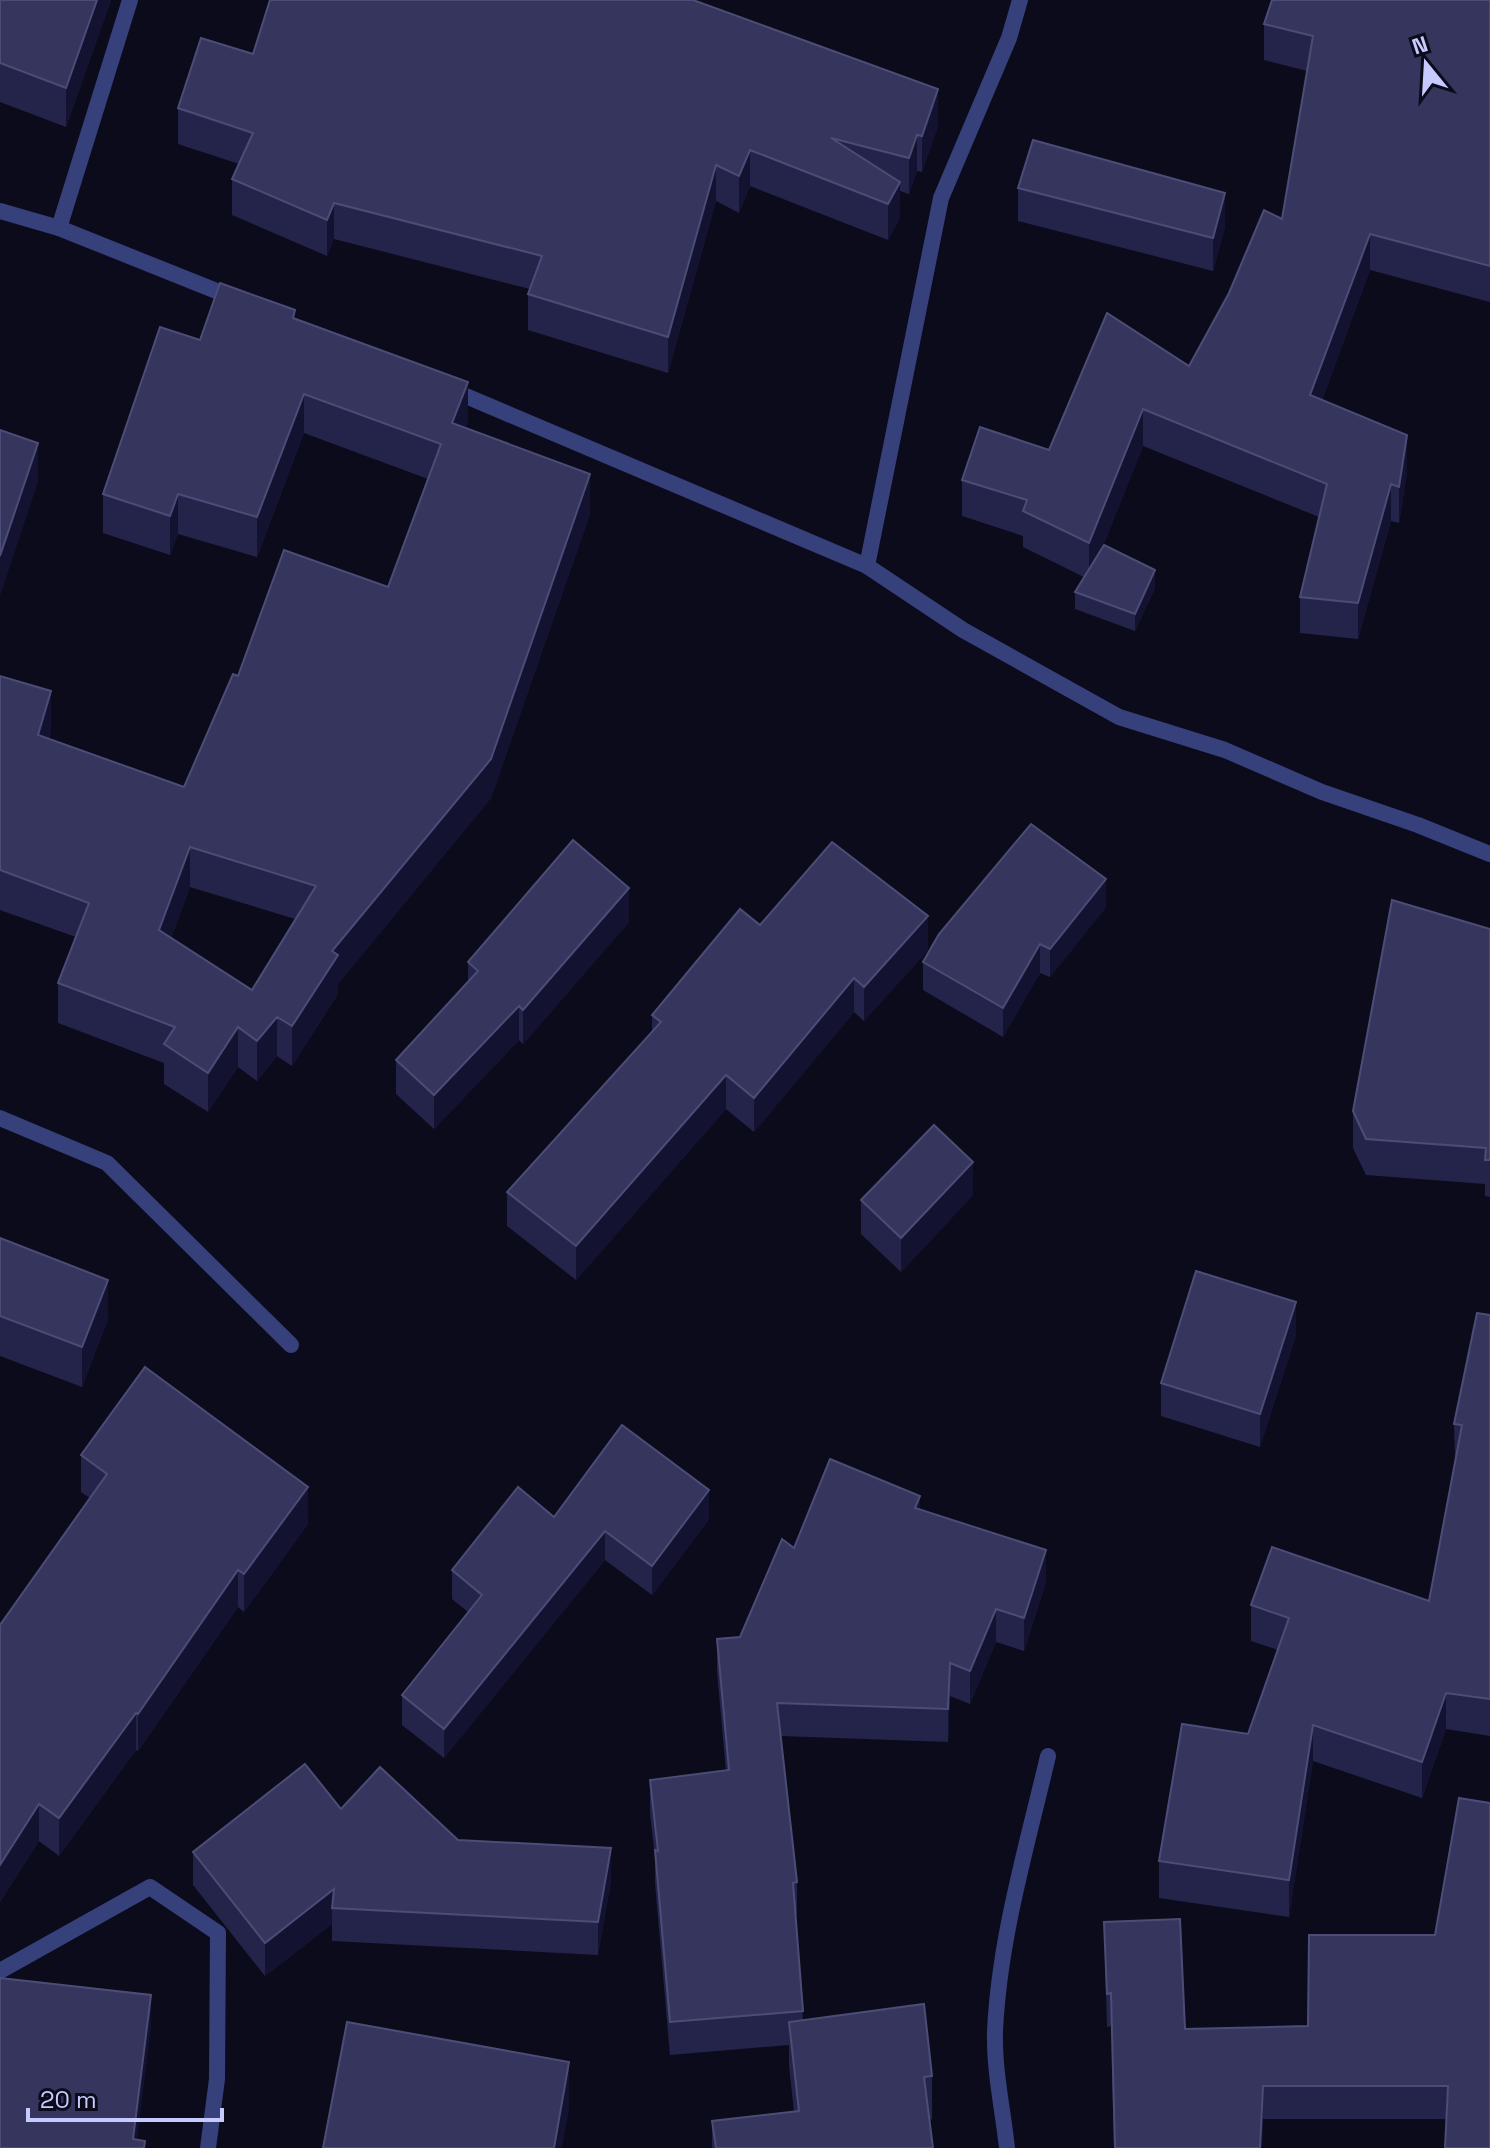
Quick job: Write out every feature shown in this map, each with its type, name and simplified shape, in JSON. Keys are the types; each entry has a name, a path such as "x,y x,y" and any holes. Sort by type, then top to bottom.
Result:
{"street":[{"path":"59,228 130,0"},
{"path":"867,566 941,198 1009,38 1020,0"},
{"path":"0,211 59,228 252,305"},
{"path":"427,380 867,566 963,630 1119,717 1225,750 1322,792 1490,854"},
{"path":"0,1118 107,1163 291,1345"},
{"path":"1007,2148 995,2035 1000,1978 1011,1911 1048,1756"},
{"path":"0,1971 150,1887 218,1933 217,2079 208,2148"}],"building":[{"path":"0,0 97,0 66,88 0,63"},
{"path":"270,0 693,0 938,89 922,136 917,135 909,158 831,138 900,182 888,204 750,150 739,176 716,165 668,337 528,294 542,256 334,203 327,220 232,179 253,133 178,108 201,38 253,54"},
{"path":"1272,0 1490,0 1490,266 1370,234 1310,395 1407,435 1399,487 1391,484 1358,603 1300,597 1327,484 1143,409 1089,543 1023,511 1027,500 962,480 980,427 1049,450 1107,313 1189,366 1229,293 1264,210 1282,219 1313,36 1264,24"},
{"path":"1033,140 1225,193 1213,238 1018,188"},
{"path":"220,283 295,310 293,318 468,382 452,423 590,474 491,759 332,951 338,955 292,1026 277,1017 257,1041 238,1027 208,1073 164,1044 175,1027 58,983 89,903 0,870 0,676 51,691 38,735 184,787 233,674 238,676 284,550 388,587 441,444 304,394 257,517 178,494 170,516 103,494 160,327 200,340","holes":["190,847 316,886 252,990 159,930"]},
{"path":"0,430 38,443 0,556"},
{"path":"1104,545 1155,570 1135,614 1075,592"},
{"path":"1031,824 1106,879 1050,949 1040,944 1003,1008 923,962 939,934"},
{"path":"573,840 629,888 523,1010 519,1006 434,1095 396,1060 478,971 468,962"},
{"path":"832,842 928,916 864,987 854,978 754,1098 726,1075 576,1246 507,1192 661,1022 652,1015 740,909 760,925"},
{"path":"1392,900 1490,929 1490,1160 1485,1160 1486,1148 1366,1139 1353,1111"},
{"path":"934,1125 973,1162 901,1238 861,1200"},
{"path":"0,1238 108,1280 82,1347 0,1316"},
{"path":"1196,1271 1296,1302 1260,1414 1161,1383"},
{"path":"1477,1313 1490,1315 1490,1699 1446,1693 1422,1762 1313,1725 1289,1880 1159,1861 1182,1724 1248,1734 1289,1618 1251,1605 1272,1547 1429,1601 1462,1425 1454,1424"},
{"path":"145,1367 308,1487 244,1574 238,1570 138,1714 59,1818 39,1804 0,1865 0,1625 107,1474 81,1455"},
{"path":"622,1425 709,1490 652,1566 605,1531 444,1729 402,1695 482,1595 452,1570 518,1487 554,1517"},
{"path":"830,1459 920,1496 915,1508 1046,1550 1024,1618 996,1609 970,1671 950,1663 948,1709 777,1703 797,1882 793,1883 803,2011 670,2022 650,1780 729,1770 717,1639 740,1637 782,1539 794,1548"},
{"path":"305,1764 341,1809 380,1767 458,1840 611,1848 598,1922 332,1908 334,1889 265,1943 193,1852"},
{"path":"1459,1798 1490,1803 1490,2148 1445,2148 1448,2086 1263,2086 1260,2148 1115,2148 1111,1993 1107,1994 1104,1922 1180,1919 1185,2029 1308,2026 1309,1935 1435,1935"},
{"path":"0,1978 151,1995 133,2139 145,2141 144,2148 0,2148"},
{"path":"924,2004 932,2076 924,2077 933,2148 716,2148 712,2121 799,2111 789,2022"},
{"path":"347,2022 569,2062 554,2148 323,2148"}]}
